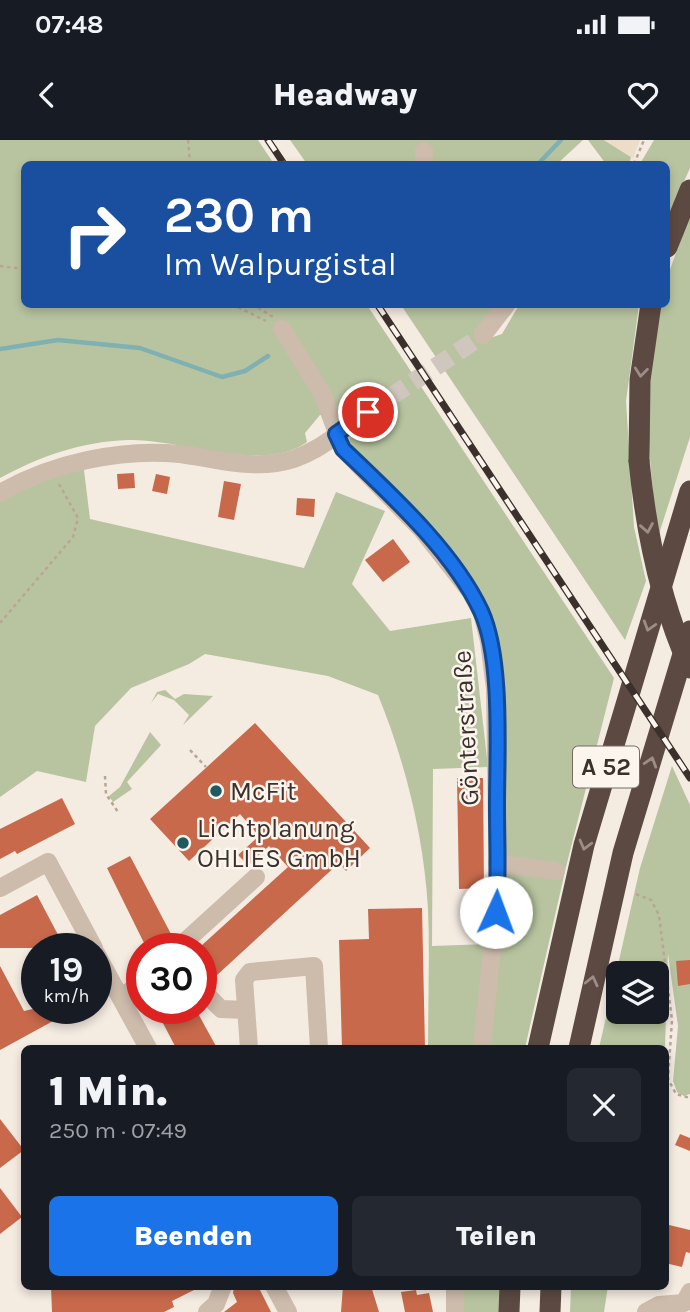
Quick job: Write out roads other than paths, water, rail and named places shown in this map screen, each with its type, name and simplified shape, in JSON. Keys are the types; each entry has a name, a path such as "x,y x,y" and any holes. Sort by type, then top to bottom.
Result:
{"highway":[{"path":"670,240 690,190"},
{"path":"650,308 640,380 639,461 652,552 667,606 690,667"},
{"name":"A 52","path":"539,1045 584,845 690,491"},
{"name":"A 52","path":"580,1045 623,853 690,631"},
{"path":"509,1312 510,1290"},
{"path":"550,1312 551,1290"}],"street":[{"path":"482,335 499,308"},
{"name":"Gönterstraße","path":"282,329 323,395 343,449 439,550 470,591 482,613 489,641 495,689 498,891 482,1045"},
{"path":"0,493 55,470 83,462 141,453 179,454 245,465 277,463 300,457 368,412"},
{"path":"0,888 48,862 85,933"},
{"path":"497,863 556,871"},
{"path":"194,933 256,877"},
{"path":"249,1045 244,980 250,972 314,966 320,1045"},
{"path":"112,982 146,1045"},
{"path":"120,996 126,993"},
{"path":"217,1006 220,1009 246,1010"},
{"path":"207,1312 216,1304 221,1290"},
{"path":"276,1290 288,1312"},
{"path":"455,1290 455,1312"},
{"path":"646,1312 659,1305 688,1301"}],"waterway":[{"path":"541,161 561,140"},
{"path":"0,349 58,340 140,348 222,377 245,371 268,356"}],"tunnel":[{"path":"368,412 483,335"}],"railway":[{"path":"268,140 282,161"},
{"path":"380,308 690,778"}],"place":[{"name":"McFit","path":"216,791"},
{"name":"Lichtplanung OHLIES GmbH","path":"183,843"}]}
